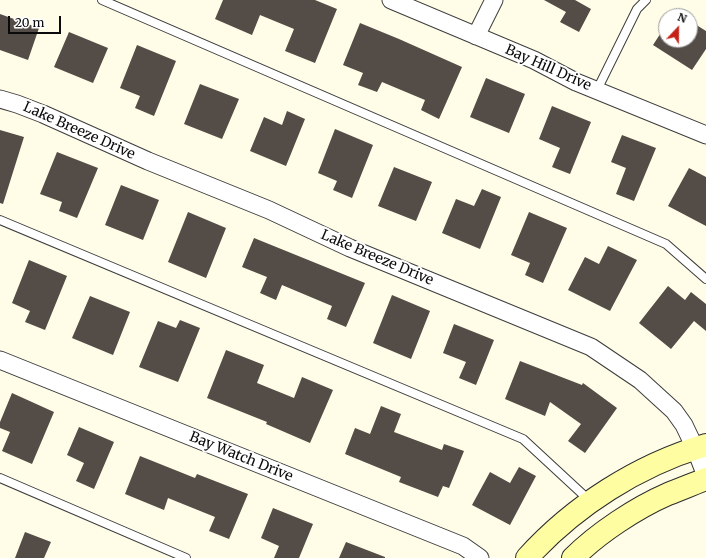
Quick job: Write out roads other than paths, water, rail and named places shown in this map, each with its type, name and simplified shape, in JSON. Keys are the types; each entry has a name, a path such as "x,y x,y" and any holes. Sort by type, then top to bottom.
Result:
{"main road":[{"path":"526,558 558,527 606,491 643,470 700,447"},
{"path":"573,558 598,536 643,506 706,479"}],"street":[{"name":"Bay Hill Drive","path":"391,0 534,60 576,82 706,135"},
{"path":"476,36 494,0"},
{"name":"Lake Breeze Drive","path":"0,99 43,114 148,161 269,210 350,248 591,347 640,380 674,411 700,447 706,476"},
{"name":"Bay Watch Drive","path":"0,360 463,546 480,558"}],"lane":[{"path":"102,0 666,244 706,279"},
{"path":"597,90 637,9 646,0"},
{"path":"0,220 523,439 590,502"},
{"path":"0,478 186,558"}]}
